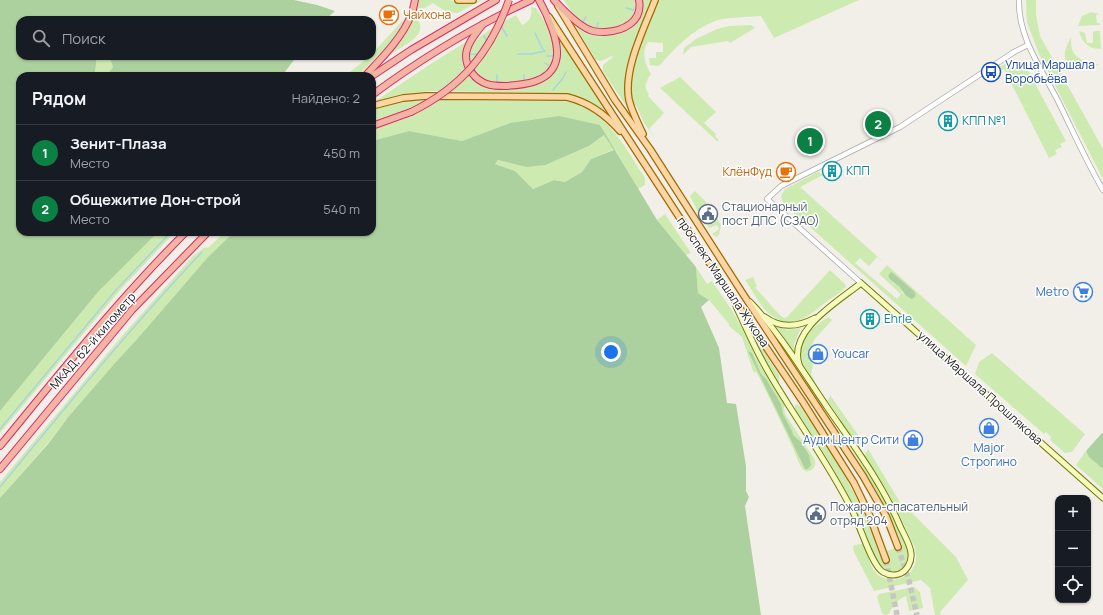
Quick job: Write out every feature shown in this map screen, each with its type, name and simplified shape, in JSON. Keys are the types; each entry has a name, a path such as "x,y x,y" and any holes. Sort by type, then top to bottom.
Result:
{"highway":[{"path":"368,72 405,28 411,16 415,0"},
{"path":"376,73 411,50 496,0"},
{"path":"376,125 411,112 443,93 460,78 486,49 499,27 510,0"},
{"path":"376,92 426,57 482,24 531,0"},
{"path":"482,24 473,38 466,55 470,71 488,85 515,85 539,80 546,76 557,60 557,48 546,12 539,0"},
{"path":"554,1 584,27 593,32 600,32 623,29 629,25 634,20 638,12 639,0"},
{"name":"МКАД, 62-й километр","path":"0,446 122,301 182,236"},
{"name":"МКАД, 62-й километр","path":"0,469 132,310 204,236"}],"main road":[{"path":"458,0 473,0"},
{"path":"650,149 632,109 629,99 628,81 633,59 655,0"},
{"name":"проспект Маршала Жукова","path":"554,1 615,100 650,149 743,294 863,476 886,516 898,547"},
{"name":"проспект Маршала Жукова","path":"546,12 854,483 871,520 886,560"},
{"path":"376,105 403,98 426,96 567,97 586,104 599,112 617,128 631,144"},
{"path":"801,369 797,351 801,339 820,316 861,283"},
{"name":"улица Маршала Прошлякова","path":"861,283 1103,498"},
{"path":"734,300 759,356 769,374 825,462 853,512 875,565 884,573 890,575 902,573 909,565 911,554 910,549 881,488 801,369 761,314 743,294"},
{"path":"761,314 783,326 803,324 820,316"}],"street":[{"path":"1019,0 1021,20 1028,45 1103,190"},
{"name":"улица Маршала Прошлякова","path":"861,283 767,199 781,186 900,127 1014,52 1028,45"}],"green space":[{"path":"0,0 294,0 335,11 329,16 16,16 16,60 96,60 96,65 95,72 16,72 16,236 154,236 98,292 0,411"},
{"path":"419,0 449,0 466,3 482,0 458,13 446,12 433,3 416,13"},
{"path":"564,0 635,0 635,7 631,18 623,25 595,30 581,22 573,14"},
{"path":"641,0 653,0 628,65 626,86 628,109 603,71 603,65 613,57 612,56 601,61 596,60 574,24 587,32 598,34 624,30 634,24"},
{"path":"658,0 859,0 774,38 761,16 731,18 715,21 692,34 660,65 657,66 650,65 649,58 656,58 656,52 663,52 663,43 648,42 644,54 651,74 647,82 646,89 649,94 648,96 664,113 649,129 656,140 644,123 636,105 634,105 632,79 634,65 642,38"},
{"path":"1026,0 1036,0 1036,15 1040,36 1103,149 1103,179 1039,54 1027,22"},
{"path":"531,7 536,8 554,41 555,55 552,65 542,76 528,81 499,84 489,83 479,78 472,69 470,63 470,52 475,42 485,33 516,15 522,25 524,24 531,16"},
{"path":"1091,12 1099,14 1096,15 1097,23 1100,23 1100,25 1078,26 1082,16"},
{"path":"417,17 420,24 418,34 411,41 388,56 405,34 413,19"},
{"path":"405,18 396,35 376,58 376,50"},
{"path":"751,25 755,28 730,43 728,41 691,47 683,55 684,48 696,39 717,29 729,26"},
{"path":"1079,31 1085,33 1087,43 1093,43 1094,31 1100,31 1101,49 1093,48 1084,42"},
{"path":"557,34 608,114 606,115 597,107 577,96 565,93 432,91 401,94 378,101 377,100 466,42 468,43 464,59 465,67 476,80 516,87 554,70"},
{"path":"1071,37 1073,50 1078,58 1101,65 1071,66 1066,60 1065,52"},
{"path":"96,60 110,60 113,67 109,72 95,72"},
{"path":"110,60 294,60 285,72 109,72 113,67"},
{"path":"365,60 374,60 361,72 350,72"},
{"path":"1012,61 1025,65 1066,141 1060,144 1062,147 1055,150 1057,154 1049,158 1004,69 1000,71 998,68"},
{"path":"680,77 716,112 704,123 716,134 715,136 719,140 717,141 660,88"},
{"path":"404,101 568,101 574,103 597,115 616,134 645,178 645,185 638,189 615,149 591,159 582,172 565,182 554,180 533,189 515,171 495,164 498,160 510,163 567,155 589,146 604,135 613,147 600,125 510,123 462,141 409,131 376,140 376,129 412,116 409,109 376,121 376,109"},
{"path":"559,116 600,125 657,220 696,267 698,293 709,300 701,307 719,348 727,403 736,404 746,466 746,491 749,497 745,506 761,615 0,615 0,498 48,444 69,416 208,257 230,236 376,236 376,140 409,131 462,141 510,123","holes":["604,135 614,150 591,159 582,172 565,182 554,180 533,189 515,171 495,164 498,160 527,167 545,165 589,146"]},
{"path":"818,172 823,175 800,187 886,264 877,257 869,266 860,258 855,263 897,299 901,294 879,274 887,265 976,345 966,366 783,203 781,196 785,189","holes":["893,273 915,292 916,296 910,298 902,293 901,287 894,284 891,280"]},
{"path":"695,191 707,203 721,225 719,235 716,237 712,234 719,229 717,225 709,228 706,224 715,218 708,206 701,211 697,210 690,196"},
{"path":"665,214 691,253 686,255 657,220"},
{"path":"154,236 171,236 121,289 0,433 0,411 98,292"},
{"path":"221,236 230,236 208,257 115,363 0,498 0,482 122,336 193,256 205,247 208,248"},
{"path":"696,267 707,284 712,281 733,312 785,403 785,414 815,460 814,467 811,471 803,470 757,373 753,371 742,337 729,326 729,324 709,300 698,293"},
{"path":"830,270 845,284 846,287 807,316 793,322 778,320 767,312 745,280 753,277 757,286 755,288 784,318 787,317"},
{"path":"891,272 915,292 916,296 912,299 905,295 899,286 888,276"},
{"path":"828,317 832,320 814,340 810,351 813,366 811,374 821,393 802,363 801,346 804,338 811,330"},
{"path":"769,327 867,469 885,500 908,550 908,561 902,569 896,571 887,570 884,569 879,563 843,487 820,447 795,409 796,404 800,406 839,465 870,528 882,561 889,559 887,551 902,545 889,516 859,460 842,433"},
{"path":"777,327 787,330 801,328 794,344 794,352"},
{"path":"753,338 755,338 779,375 779,383 789,398 788,399 777,382"},
{"path":"748,351 752,353 761,374 766,379 781,404 783,414 793,435 801,442 809,455 811,465 808,469 805,469"},
{"path":"992,353 1085,434 1072,452 1065,453 1050,440 1051,437 1046,432 1044,434 975,374 979,362"},
{"path":"830,395 865,445 856,443 828,401"},
{"path":"1102,433 1103,469 1089,457 1086,451"},
{"path":"868,449 904,509 909,510 956,557 968,580 940,612 941,615 935,615 930,588 921,580 874,591 854,552 854,545 862,544 865,546 871,564 876,573 881,577 892,580 904,577 908,574 916,560 915,548 898,512 879,478 864,456"},
{"path":"1086,451 1089,457 1103,469 1103,489 1076,465"},
{"path":"914,587 920,592 923,608 909,611 906,596 896,603 889,614 885,615 882,613 877,597 879,594"}],"waterway":[{"path":"626,8 634,10"},
{"path":"582,23 586,17"},
{"path":"596,31 598,23"},
{"path":"501,26 507,36"},
{"path":"518,54 531,54 545,51 535,33"},
{"path":"484,36 487,41"},
{"path":"470,54 478,54"},
{"path":"547,56 555,56"},
{"path":"545,63 551,67"},
{"path":"553,90 566,72"},
{"path":"497,75 497,84"},
{"path":"524,75 524,82"},
{"path":"0,429 116,290 167,236"},
{"path":"0,487 124,338 202,252"}],"tunnel":[{"path":"898,547 909,581 917,615"},
{"path":"886,560 897,615"}],"place":[{"name":"Чайхона","path":"389,15"},
{"name":"Улица Маршала Воробьёва","path":"991,72"},
{"name":"КПП №1","path":"948,121"},
{"name":"Общежитие Дон-строй","path":"878,124"},
{"name":"Зенит-Плаза","path":"810,141"},
{"name":"КПП","path":"832,171"},
{"name":"КлёнФуд","path":"786,172"},
{"name":"Стационарный пост ДПС (СЗАО)","path":"708,214"},
{"name":"Metro","path":"1083,292"},
{"name":"Ehrle","path":"870,319"},
{"name":"Youcar","path":"818,354"},
{"name":"Major Строгино","path":"989,428"},
{"name":"Ауди Центр Сити","path":"913,440"},
{"name":"Пожарно-спасательный отряд 204","path":"816,514"}]}
